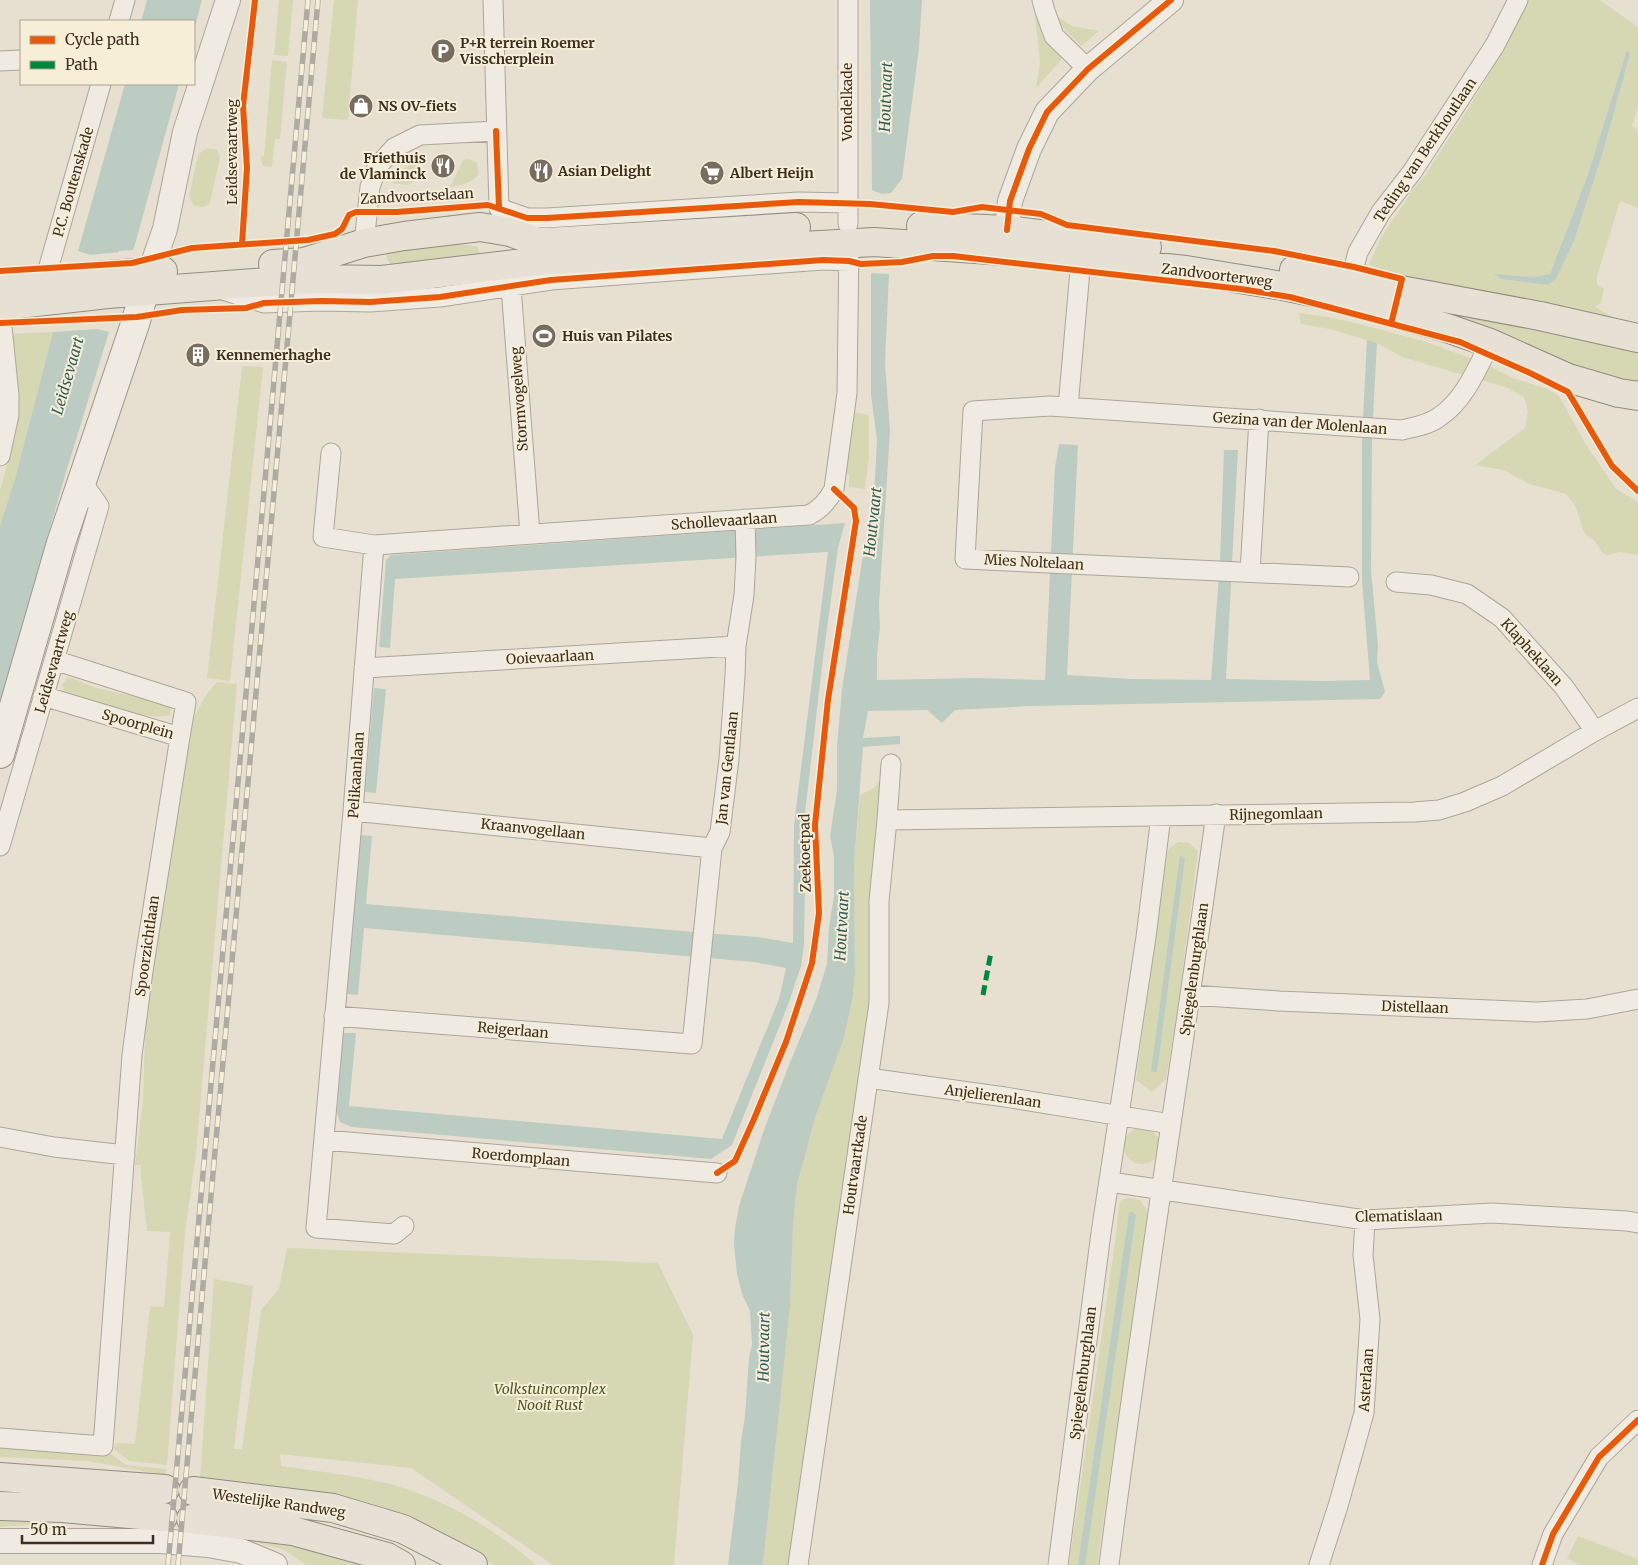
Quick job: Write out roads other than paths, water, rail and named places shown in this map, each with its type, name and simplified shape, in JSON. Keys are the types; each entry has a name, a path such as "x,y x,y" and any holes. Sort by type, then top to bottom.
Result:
{"main road":[{"path":"1,312 79,287 147,281 304,262 364,243 480,227 510,232 538,242 848,233"},
{"path":"480,227 493,238 507,276"},
{"path":"147,281 212,286 316,279 382,280 507,276 539,261 848,233"},
{"name":"Zandvoorterweg","path":"848,233 884,233 1006,240 1081,256 1235,277 1322,294 1361,294 1558,319 1638,338"},
{"path":"364,243 363,260 367,270 382,280"},
{"path":"0,283 45,280 79,287"},
{"name":"Leidsevaartweg","path":"0,754 61,543 147,281"},
{"name":"Zandvoorterweg","path":"1361,294 1444,327 1488,348 1568,378 1619,393 1638,396"},
{"path":"0,1477 165,1489"},
{"name":"Westelijke Randweg","path":"193,1491 333,1508 403,1529 473,1565"},
{"path":"0,1506 62,1508 163,1517"},
{"name":"Westelijke Randweg","path":"191,1519 293,1531 387,1557 401,1565"}],"street":[{"path":"119,20 125,0"},
{"name":"Leidsevaartweg","path":"147,281 168,217 185,132 228,0"},
{"path":"212,286 264,303 370,302 440,297 507,276 541,282 814,261 848,233 799,202 547,218 527,218 499,208 493,0"},
{"name":"Vondelkade","path":"848,0 848,233"},
{"path":"1042,0 1044,11 1054,36 1088,69"},
{"path":"1006,240 1010,201 1029,149 1047,112 1088,69 1171,0"},
{"name":"Teding van Berkhoutlaan","path":"1361,294 1354,267 1358,252 1381,212 1412,172 1495,45 1518,0"},
{"path":"0,61 20,60"},
{"name":"P.C. Boutenskade","path":"45,280 101,85"},
{"path":"364,243 370,186 377,167 394,148 420,135 496,131"},
{"name":"Schollevaarlaan","path":"374,545 530,534 744,523 809,515 819,510 827,502 834,489 847,393 848,233"},
{"path":"1068,407 1081,256"},
{"name":"Stormvogelweg","path":"507,276 530,534"},
{"path":"1,312 9,395 9,415 1,451"},
{"name":"Gezina van der Molenlaan","path":"973,411 1050,406 1402,430 1417,427 1439,418 1459,400 1488,348"},
{"name":"Mies Noltelaan","path":"973,411 965,559 1349,577"},
{"path":"1243,572 1259,420"},
{"path":"330,454 323,537 374,545"},
{"name":"Leidsevaartweg","path":"0,846 99,506 82,482"},
{"name":"Jan van Gentlaan","path":"692,1044 712,848 720,832 728,768 736,646 744,595 746,557 744,523"},
{"name":"Pelikaanlaan","path":"374,545 353,811 316,1228 394,1234 404,1226"},
{"name":"Klapheklaan","path":"1396,582 1431,585 1467,594 1502,618 1564,687 1595,731"},
{"name":"Ooievaarlaan","path":"364,668 736,646"},
{"name":"Spoorplein","path":"44,696 180,737 186,702 54,660"},
{"name":"Rijnegomlaan","path":"888,820 1414,812 1439,810 1465,802 1502,786 1638,708"},
{"name":"Spoorzichtlaan","path":"0,1438 103,1446 132,1055 143,971 180,737"},
{"name":"Houtvaartkade","path":"798,1565 879,1003 879,901 888,820 890,764"},
{"name":"Kraanvogellaan","path":"353,811 712,848"},
{"name":"Spiegelenburghlaan","path":"1162,1190 1216,814"},
{"path":"1119,1116 1146,937 1161,816"},
{"name":"Distellaan","path":"1191,995 1279,1001 1537,1012 1587,1009 1638,999"},
{"name":"Reigerlaan","path":"334,1016 692,1044"},
{"name":"Anjelierenlaan","path":"868,1078 1005,1096 1170,1124"},
{"name":"Spiegelenburghlaan","path":"1058,1565 1101,1233 1119,1116"},
{"path":"0,1137 54,1147 126,1155"},
{"name":"Roerdomplaan","path":"324,1140 717,1173"},
{"name":"Clematislaan","path":"1110,1182 1365,1220 1492,1213 1638,1223"},
{"path":"1109,1565 1162,1190"},
{"name":"Asterlaan","path":"1319,1565 1364,1413 1370,1319 1363,1255 1365,1220"},
{"path":"1542,1565 1553,1534 1599,1457 1638,1420"},
{"path":"0,1541 160,1541 208,1545 241,1551 275,1565"}],"water":[{"path":"147,0 202,0 195,26 195,20 141,20"},
{"name":"Houtvaart","path":"870,0 922,0 919,48 902,179 891,193 882,194 872,190"},
{"path":"1627,50 1630,54 1603,152 1574,241 1556,279 1547,285 1501,279 1494,274 1534,277 1550,274 1588,174"},
{"name":"Leidsevaart","path":"125,85 179,85 133,250 119,251 97,329 109,332 64,479 0,702 0,526 15,479 53,332 69,331 91,255 78,251"},
{"name":"Houtvaart","path":"871,273 889,274 885,363 890,431 879,604 880,628 877,680 978,678 1045,680 1055,467 1059,444 1078,445 1067,675 1132,679 1211,680 1220,562 1224,450 1238,450 1226,679 1370,680 1362,581 1362,436 1367,340 1377,343 1372,436 1371,570 1378,646 1377,662 1385,692 1380,699 1030,706 955,710 942,723 927,710 868,711 863,738 900,736 900,744 863,747 854,865 855,973 853,996 844,1038 815,1118 797,1185 793,1226 790,1307 763,1565 728,1565 745,1416 749,1357 752,1345 750,1311 742,1294 737,1274 734,1245 735,1228 739,1206 765,1127 816,1000 827,964 829,927 834,896 834,856 830,836 837,790 837,746 842,689 874,497 877,440 871,395"},
{"path":"845,523 838,548 804,822 804,945 801,966 788,1005 732,1145 711,1159 352,1127 340,1122 337,1113 343,1033 356,1033 349,1106 722,1139 779,999 786,968 754,962 364,928 358,995 347,994 361,835 372,836 366,904 758,937 793,943 794,825 828,552 395,579 390,648 379,647 386,560 391,555"},
{"path":"374,688 386,689 376,793 365,792"},
{"path":"1180,856 1185,858 1157,1072 1151,1071"},
{"path":"1132,1212 1136,1215 1085,1565 1078,1565 1129,1213"}],"railway":[{"path":"168,1565 308,0"},
{"path":"178,1565 318,0"}],"place":[{"name":"P+R terrein Roemer Visscherplein","path":"443,51"},
{"name":"NS OV-fiets","path":"361,106"},
{"name":"Friethuis de Vlaminck","path":"443,166"},
{"name":"Asian Delight","path":"541,171"},
{"name":"Albert Heijn","path":"712,173"},
{"name":"Huis van Pilates","path":"544,336"},
{"name":"Kennemerhaghe","path":"198,355"}],"park label":[{"name":"Volkstuincomplex Nooit Rust","path":"550,1398"}]}
